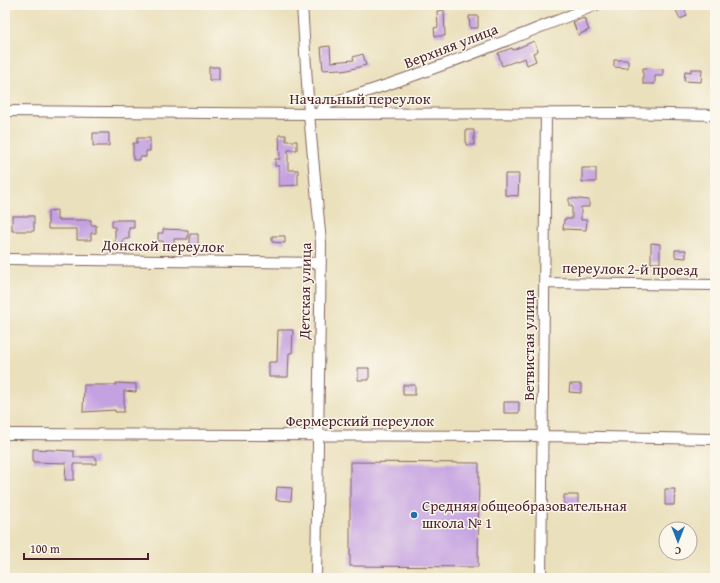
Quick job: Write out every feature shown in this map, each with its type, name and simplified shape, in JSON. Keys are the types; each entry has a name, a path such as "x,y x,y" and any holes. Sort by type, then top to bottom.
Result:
{"street":[{"name":"Детская улица","path":"302,5 313,114 321,243 316,578"},
{"name":"Верхняя улица","path":"313,114 330,103 382,88 481,51 596,5"},
{"name":"Начальный переулок","path":"5,111 313,114 546,113 715,115"},
{"name":"Ветвистая улица","path":"542,578 546,113"},
{"name":"Донской переулок","path":"5,259 321,263"},
{"name":"переулок 2-й проезд","path":"544,283 715,285"},
{"name":"Фермерский переулок","path":"5,434 543,436 715,439"}],"building":[{"path":"684,7 687,16 680,19 676,10"},
{"path":"444,10 445,36 435,36 434,28 438,27 437,11"},
{"path":"469,16 478,16 478,28 470,28"},
{"path":"584,18 589,30 578,35 573,22"},
{"path":"534,41 538,51 533,53 536,61 527,65 525,58 502,66 498,53 512,48 513,50"},
{"path":"330,46 331,62 354,60 353,57 363,54 366,65 341,71 341,69 323,70 321,47"},
{"path":"614,60 628,60 628,68 614,67"},
{"path":"209,67 219,67 219,80 209,80"},
{"path":"643,68 663,69 663,76 655,76 655,84 643,84"},
{"path":"691,69 702,69 701,82 684,81 685,71 691,72"},
{"path":"466,130 474,130 474,145 466,145"},
{"path":"93,133 109,133 109,146 93,146"},
{"path":"279,135 286,135 286,141 297,141 297,150 288,150 288,170 298,170 298,185 279,186 279,166 275,166 275,159 280,159"},
{"path":"137,138 150,138 150,151 146,151 146,157 140,157 140,160 133,160 133,143 137,143"},
{"path":"582,168 596,168 596,182 582,182"},
{"path":"505,174 519,174 518,196 505,195"},
{"path":"569,198 589,200 589,207 581,207 581,220 587,220 586,230 563,229 564,219 572,219 572,206 569,206"},
{"path":"57,210 57,220 91,220 91,225 96,225 96,233 91,233 91,240 77,240 77,229 48,229 48,211"},
{"path":"12,216 34,216 34,231 12,231"},
{"path":"112,220 134,220 134,228 129,228 129,239 123,239 123,244 115,244 115,227 112,227"},
{"path":"163,229 188,230 188,239 174,239 174,246 163,246 163,241 158,241 158,233 163,233"},
{"path":"190,234 198,234 198,249 190,249"},
{"path":"272,236 285,236 285,243 272,242"},
{"path":"651,243 660,244 660,263 651,263"},
{"path":"675,250 686,250 686,258 675,257"},
{"path":"278,330 293,330 292,353 289,353 288,377 269,377 269,362 277,362"},
{"path":"358,368 369,368 369,380 358,380"},
{"path":"116,383 136,384 136,392 124,391 124,412 115,412 115,410 83,412 84,385 116,385"},
{"path":"570,384 581,384 581,393 569,392"},
{"path":"403,385 415,385 415,395 403,395"},
{"path":"504,402 519,402 519,413 504,413"},
{"path":"33,449 74,451 74,457 96,457 96,464 74,464 74,480 65,480 66,463 33,462"},
{"name":"Средняя общеобразовательная школа № 1","path":"350,462 479,463 478,567 350,566"},
{"path":"277,487 292,488 291,501 276,500"},
{"path":"665,489 675,489 674,505 665,505"},
{"path":"564,495 578,495 578,508 564,508"}],"place":[{"name":"Средняя общеобразовательная школа № 1","path":"414,515"}]}
